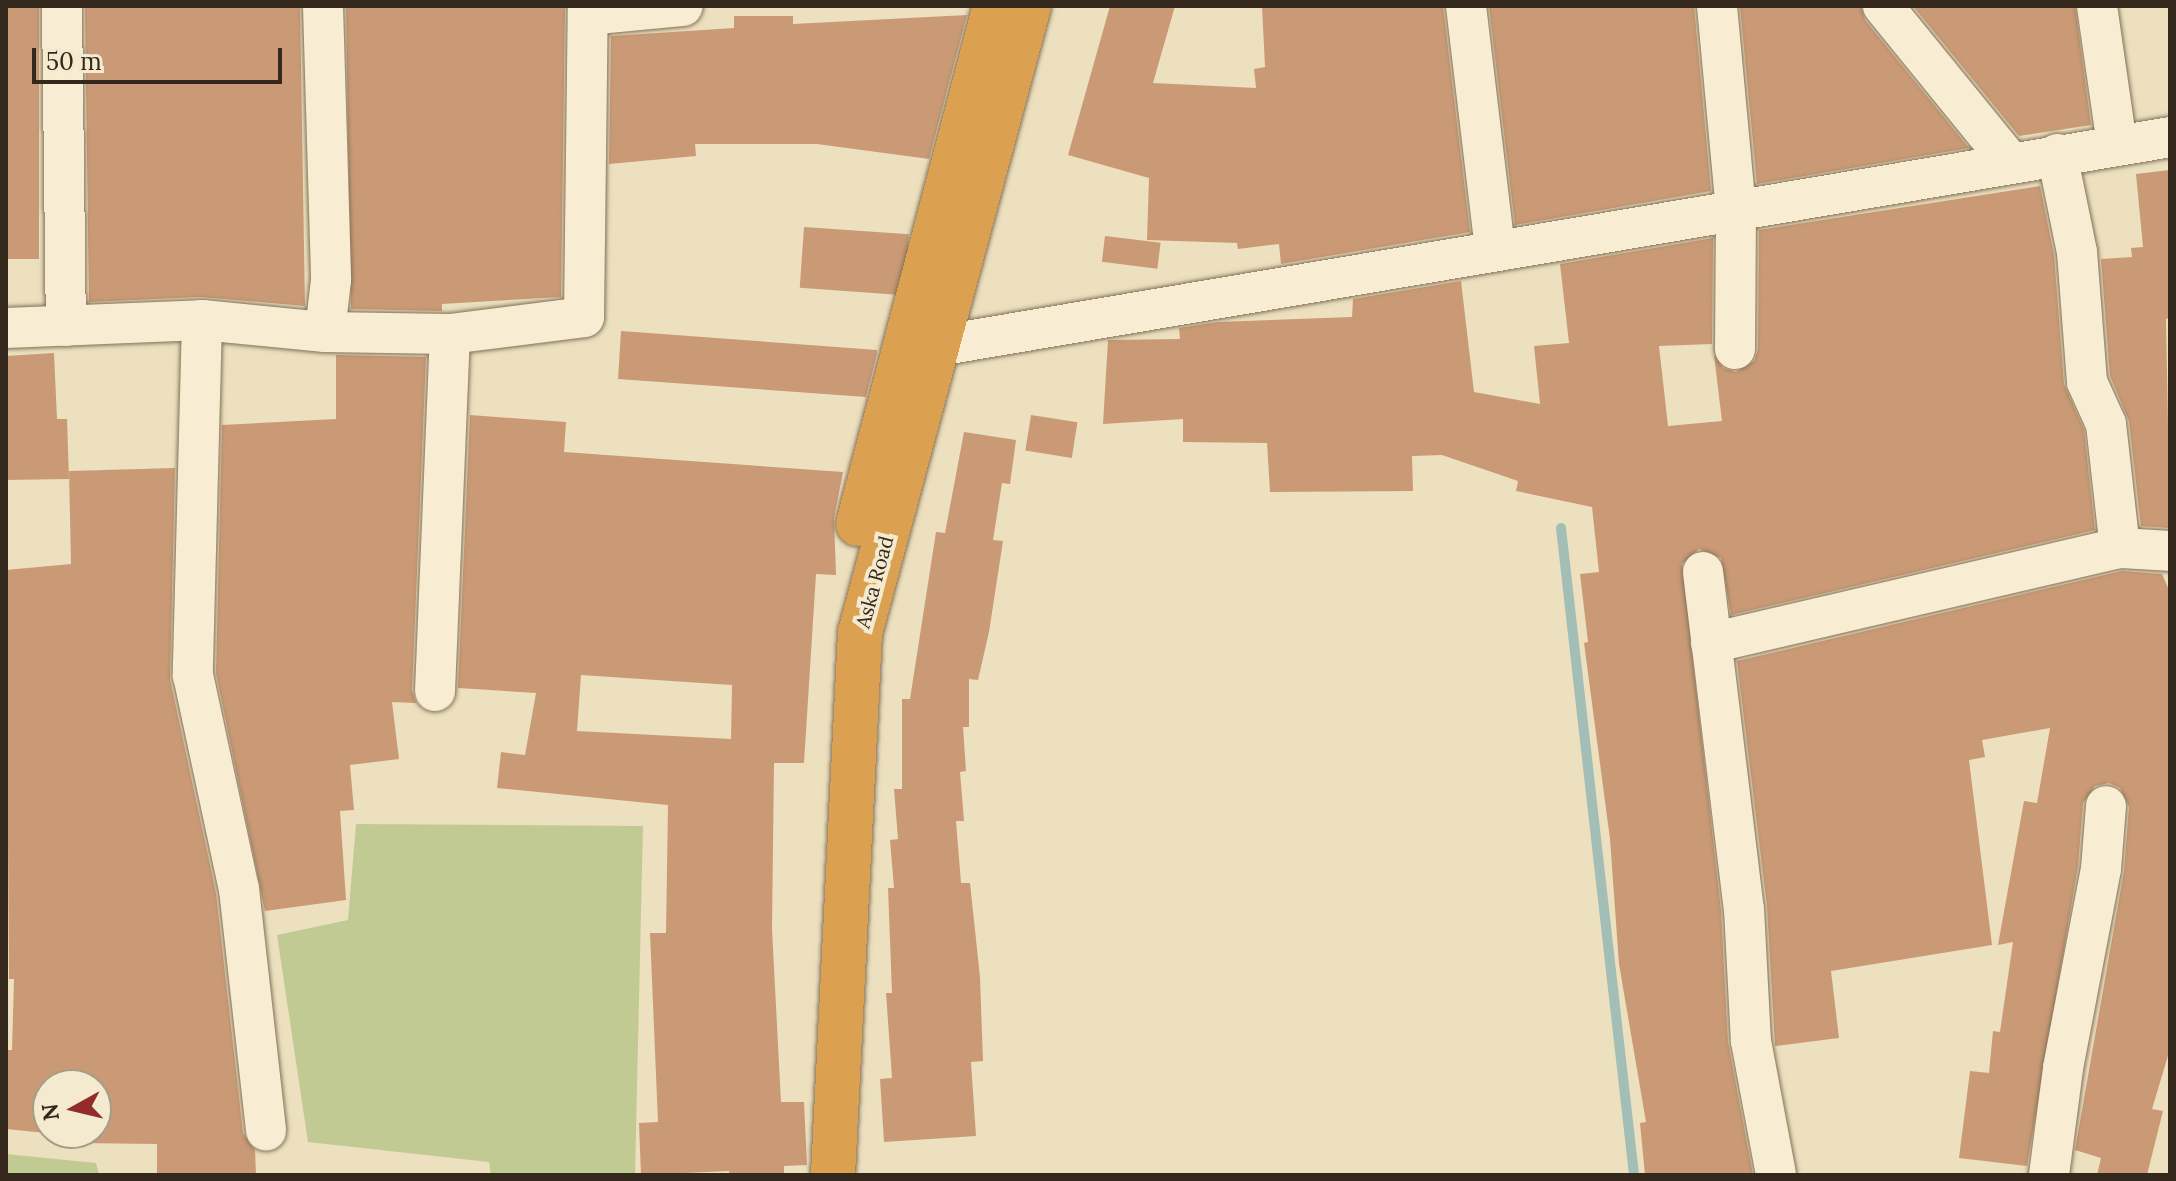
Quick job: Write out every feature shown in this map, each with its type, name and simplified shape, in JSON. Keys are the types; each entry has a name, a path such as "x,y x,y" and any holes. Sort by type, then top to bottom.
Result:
{"highway":[{"path":"808,1175 827,688 854,539 920,350 995,6"},
{"name":"Aska Road","path":"833,1175 860,633 920,350 1029,6"}],"street":[{"path":"62,6 66,326"},
{"path":"323,6 331,280 325,332"},
{"path":"6,328 202,320 325,332 450,334 584,317 588,10 683,6"},
{"path":"1466,6 1495,248"},
{"path":"1717,6 1736,209 1735,349"},
{"path":"1883,6 2009,161"},
{"path":"2097,6 2117,144"},
{"path":"920,350 1495,248 2009,161 2170,137"},
{"path":"2057,154 2077,252 2087,382 2106,424 2120,548"},
{"path":"202,320 193,675 239,889 266,1130"},
{"path":"435,691 450,334"},
{"path":"1711,643 2120,548 2170,551"},
{"path":"1703,572 1744,909 1751,1041 1776,1175"},
{"path":"2049,1175 2063,1068 2101,869 2106,806"}],"green space":[{"path":"356,824 643,826 635,1175 491,1175 489,1162 308,1142 277,935 348,920"},
{"path":"6,1154 96,1163 99,1175 6,1175"}],"building":[{"path":"6,6 39,6 39,259 6,259"},
{"path":"85,6 300,6 305,306 201,297 89,302"},
{"path":"346,6 565,6 561,297 442,304 442,311 351,309"},
{"path":"1110,6 1175,6 1153,83 1256,88 1254,69 1265,67 1262,6 1443,6 1470,232 1281,264 1279,244 1238,249 1237,243 1147,240 1149,178 1068,155"},
{"path":"1489,6 1694,6 1711,191 1515,225"},
{"path":"1740,6 1861,6 1865,20 1969,148 1757,184"},
{"path":"1913,6 2075,6 2091,125 2019,136"},
{"path":"967,15 929,159 817,144 695,144 696,156 609,164 611,36 734,28 734,16 793,16 793,24"},
{"path":"2170,170 2170,318 2166,319 2170,528 2141,526 2129,421 2110,376 2101,259 2132,257 2131,248 2143,247 2136,174"},
{"path":"2040,186 2054,255 2064,384 2084,430 2095,530 1731,615 1721,558 1699,549 1682,564 1721,911 1728,1042 1753,1175 1645,1175 1640,1123 1646,1122 1619,964 1610,839 1584,643 1588,642 1580,574 1599,572 1592,507 1516,491 1518,481 1442,455 1412,456 1413,491 1270,492 1267,443 1183,442 1183,419 1103,424 1108,340 1180,339 1179,328 1218,322 1352,317 1353,299 1461,281 1474,392 1540,404 1534,346 1569,343 1560,264 1713,238 1712,344 1659,346 1668,426 1722,421 1714,355 1723,368 1736,372 1754,361 1758,350 1759,230"},
{"path":"804,227 909,234 904,295 800,288"},
{"path":"1105,236 1161,243 1157,269 1102,262"},
{"path":"621,331 877,350 877,354 866,397 618,379"},
{"path":"54,353 57,419 67,419 69,479 6,480 6,356"},
{"path":"336,355 426,357 412,690 416,703 392,702 399,759 350,765 354,810 340,811 346,900 265,911 216,673 222,425 336,419"},
{"path":"470,415 566,422 564,452 843,472 834,518 836,575 816,574 804,763 774,763 772,929 781,1102 804,1102 807,1165 784,1166 784,1175 729,1175 729,1171 641,1175 639,1123 658,1122 650,933 666,933 668,805 497,788 501,752 525,755 536,693 458,688","holes":["581,675 732,685 731,739 577,731"]},
{"path":"1031,415 1077,422 1072,458 1025,451"},
{"path":"964,432 1016,440 1010,484 1002,483 993,540 1003,541 989,632 978,680 969,679 969,727 963,727 966,771 960,772 964,821 956,821 961,883 970,883 980,977 983,1061 971,1062 976,1136 884,1142 880,1079 892,1078 886,993 892,993 888,888 894,888 890,840 898,839 894,789 902,789 902,699 910,699 936,532 945,533"},
{"path":"175,468 170,679 216,893 243,1133 255,1150 256,1175 157,1175 157,1144 112,1143 112,1069 32,1069 32,1132 6,1129 6,1050 12,1050 14,979 9,979 6,570 71,564 69,471"},
{"path":"2122,571 2162,574 2170,592 2170,1049 2152,1109 2163,1111 2147,1175 2097,1175 2101,1158 2075,1150 2124,871 2129,807 2120,788 2109,783 2095,786 2083,803 2078,866 2027,1166 1959,1158 1970,1071 1989,1073 1993,1031 2000,1032 2013,942 1998,945 2024,801 2037,803 2050,728 1982,740 1985,757 1969,760 1992,945 1831,971 1839,1038 1775,1046 1767,906 1737,661"}],"waterway":[{"path":"1561,528 1634,1175"}]}
